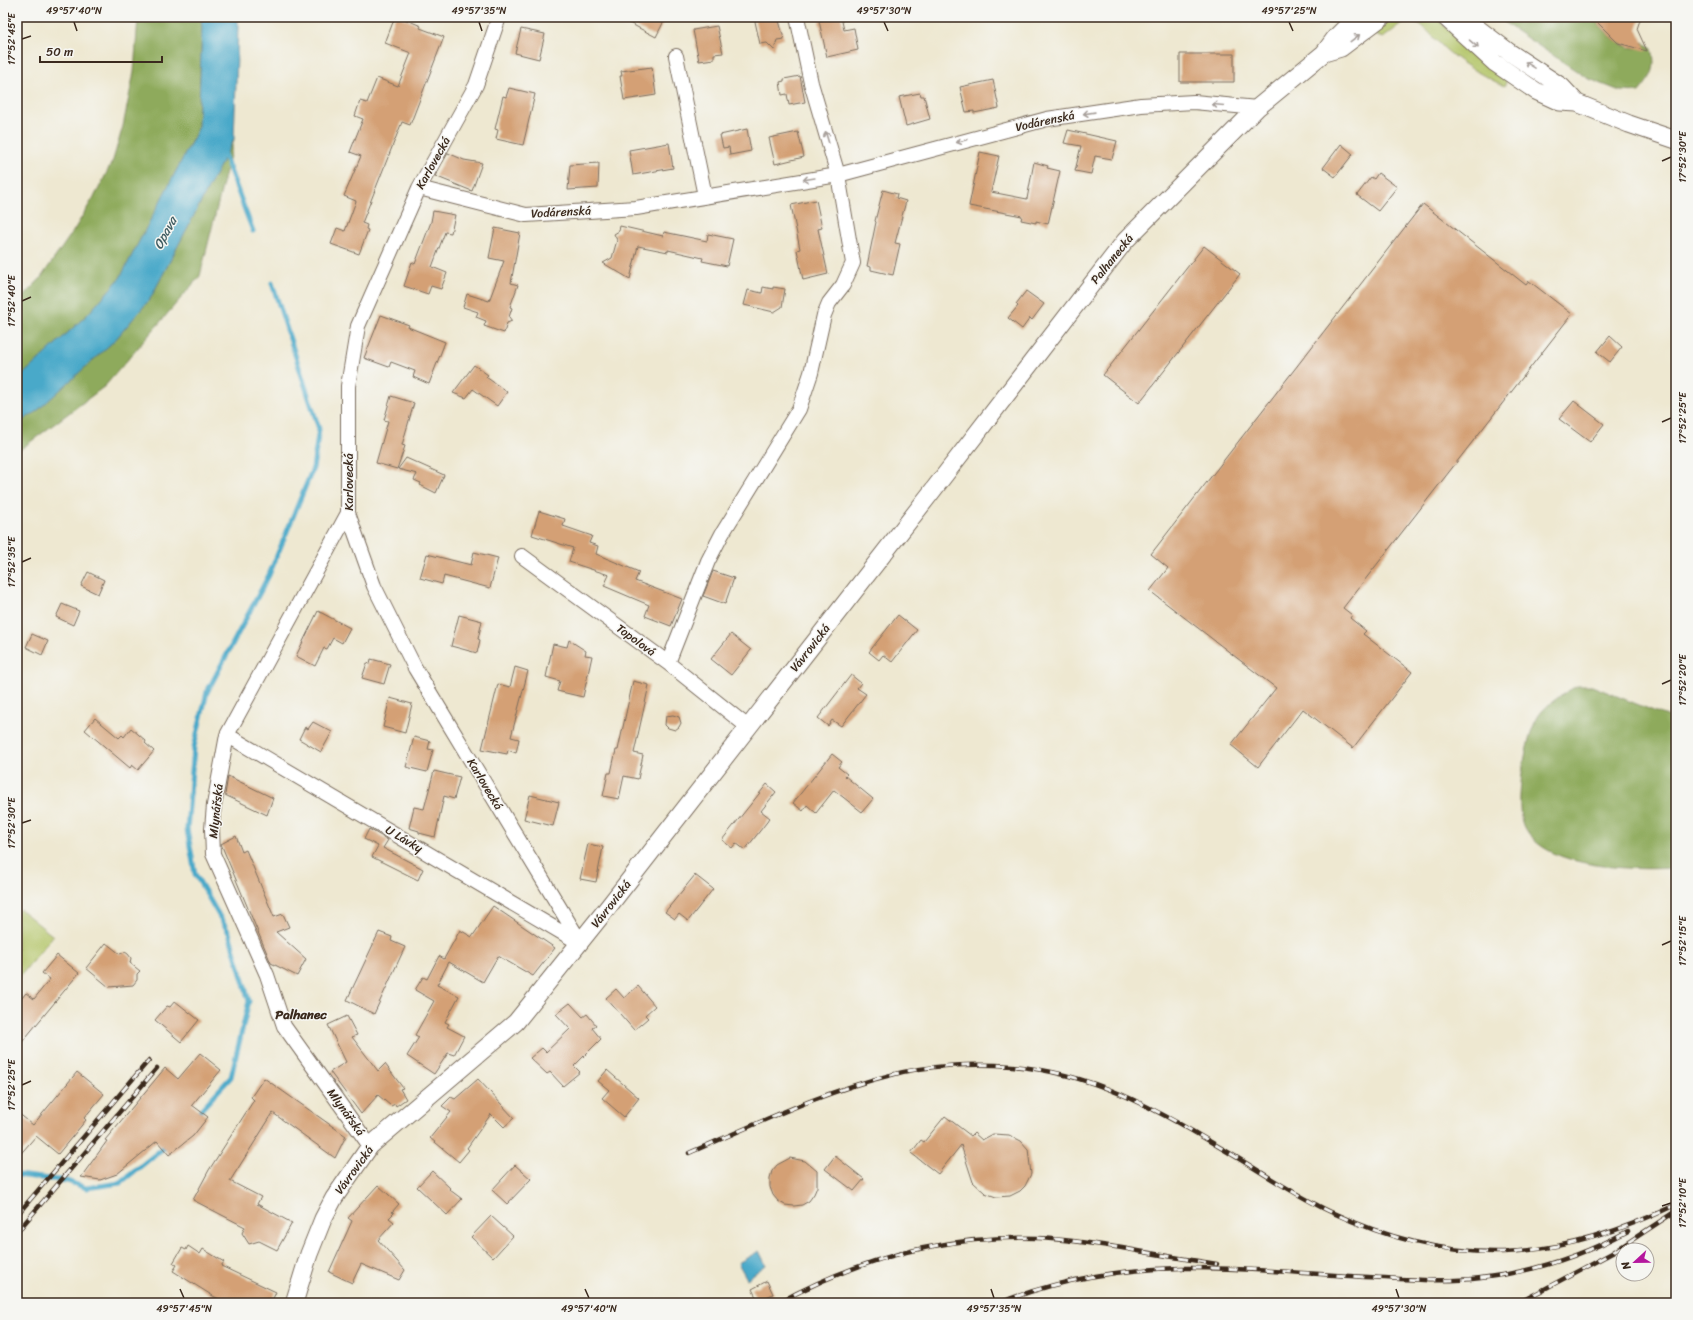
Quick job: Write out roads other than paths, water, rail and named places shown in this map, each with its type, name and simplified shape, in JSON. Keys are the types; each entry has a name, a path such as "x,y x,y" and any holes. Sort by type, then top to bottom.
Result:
{"street":[{"name":"Karlovecká","path":"499,17 476,85 418,188 358,326 348,386 348,513 374,586 415,668 580,943"},
{"path":"668,663 708,561 722,534 799,409 811,373 824,315 829,303 843,285 853,263 838,175 811,83 797,17"},
{"name":"Palhanecká","path":"1324,52 1341,48 1382,17"},
{"path":"1445,17 1495,63 1536,91 1560,102 1577,103 1629,124 1676,140"},
{"path":"1466,17 1476,27 1509,52 1562,87 1577,103"},
{"name":"Palhanecká","path":"930,494 1125,240 1257,108 1324,52 1353,19"},
{"path":"676,56 705,196"},
{"name":"Vodárenská","path":"418,188 526,215 636,208 838,175 1047,119 1141,105 1194,102 1257,108"},
{"name":"Vávrovická","path":"294,1303 309,1254 323,1219 334,1198 370,1146 516,1022 580,943 930,494"},
{"name":"Mlynářská","path":"348,513 227,735 214,805 212,829 213,854 267,975 284,1026 370,1146"},
{"name":"Topolová","path":"522,556 668,663 748,727"},
{"name":"U Lávky","path":"227,735 580,943"}],"water":[{"name":"Opava","path":"201,17 238,17 234,139 150,299 115,340 37,411 17,424 17,380 88,314 120,278 198,129 202,28"},
{"path":"759,1251 766,1265 747,1279 738,1263"}],"waterway":[{"path":"222,149 253,231"},
{"path":"196,1115 231,1077 249,1001 229,933 195,874 187,829 194,747 207,692 269,575 313,468 319,429 272,283"},
{"path":"17,1175 67,1181 86,1188 120,1183 168,1144"}],"railway":[{"path":"17,1215 149,1060"},
{"path":"689,1153 788,1110 839,1090 865,1082 905,1072 935,1067 997,1065 1041,1070 1069,1076 1121,1094 1196,1133 1317,1205 1376,1230 1419,1243 1462,1250 1503,1252 1545,1248 1587,1239 1630,1225 1675,1205"},
{"path":"17,1232 157,1068"},
{"path":"1518,1303 1612,1253 1676,1211"},
{"path":"999,1303 1043,1288 1089,1277 1112,1273 1158,1269 1232,1269 1421,1280 1481,1278 1519,1272 1557,1262 1593,1248 1628,1231"},
{"path":"778,1303 808,1287 871,1262 903,1253 969,1241 1003,1238 1059,1239 1217,1264"},
{"path":"1667,1303 1676,1295"}],"district":[{"name":"Palhanec","path":"301,1014"}]}
